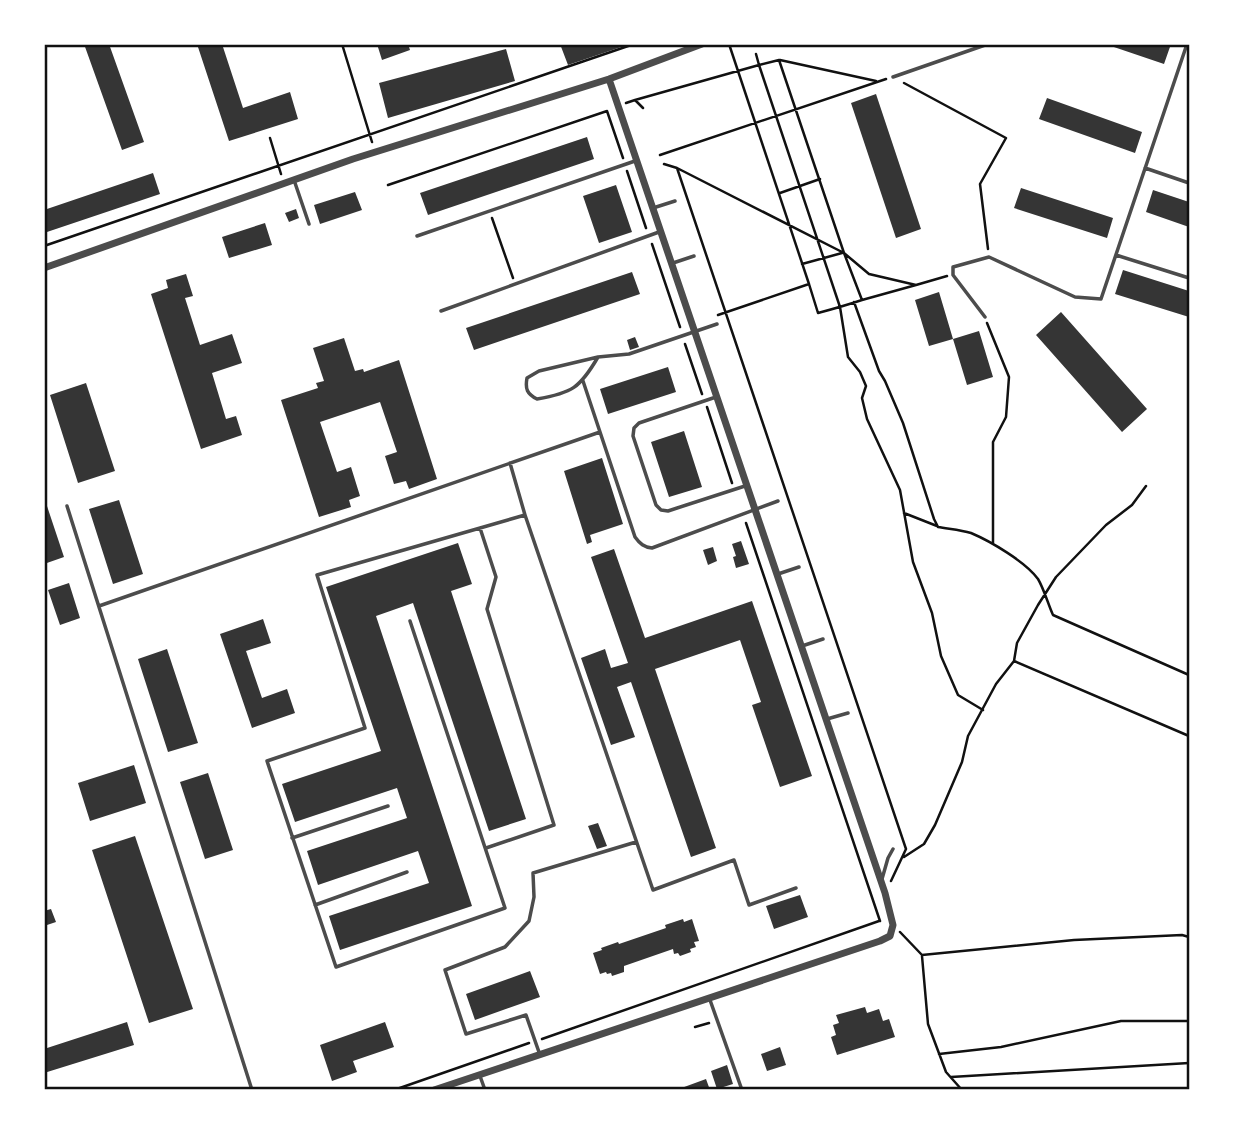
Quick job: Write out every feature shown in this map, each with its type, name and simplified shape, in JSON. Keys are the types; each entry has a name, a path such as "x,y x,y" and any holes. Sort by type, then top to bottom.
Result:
{"street":[{"path":"44,268 375,152 609,79 702,44"},
{"path":"434,1090 880,941 890,936 893,925 885,893 609,79"}],"lane":[{"path":"893,77 988,44"},
{"path":"985,317 953,275 953,267 989,257 1075,297 1101,299 1186,44"},
{"path":"417,236 637,161"},
{"path":"1145,168 1189,183"},
{"path":"294,180 309,224"},
{"path":"653,208 675,201"},
{"path":"441,310 661,232"},
{"path":"1116,255 1189,278"},
{"path":"672,263 694,256"},
{"path":"598,357 574,389 537,399 527,391 527,378 539,371 598,357 629,354 717,324"},
{"path":"583,380 635,537 640,544 652,548 778,502"},
{"path":"718,397 639,423 634,428 634,436 656,505 660,510 668,511 747,485"},
{"path":"99,606 600,432"},
{"path":"510,463 525,515 653,890 734,860 749,905 796,888"},
{"path":"67,506 252,1090"},
{"path":"410,621 505,908 336,967 267,761 365,728 317,575 525,515"},
{"path":"480,528 496,577 487,609 554,825 485,848"},
{"path":"777,575 799,567"},
{"path":"801,646 824,639"},
{"path":"826,719 848,713"},
{"path":"292,838 388,806"},
{"path":"540,1055 526,1015 466,1034 445,970 505,947 529,921 534,897 533,873 636,842"},
{"path":"881,882 893,849"},
{"path":"315,905 407,872"},
{"path":"709,998 742,1090"},
{"path":"479,1075 485,1090"}],"path":[{"path":"342,44 375,152"},
{"path":"44,246 634,44"},
{"path":"729,44 818,313 953,275"},
{"path":"756,54 840,307 848,358 860,372 866,386 862,398 867,419 900,490 913,562 932,613 941,656 958,695 983,710"},
{"path":"779,60 862,300"},
{"path":"388,185 635,100 779,60 879,81 660,155"},
{"path":"893,77 1006,138 980,184 989,257"},
{"path":"635,100 643,108"},
{"path":"270,138 285,183"},
{"path":"664,164 818,239 844,253 869,274 916,285"},
{"path":"677,168 906,849 885,893"},
{"path":"779,193 820,179"},
{"path":"489,211 515,284"},
{"path":"802,264 844,253"},
{"path":"715,316 809,284"},
{"path":"854,302 879,371 903,423 938,527"},
{"path":"985,317 1009,377 1006,417 993,442 993,545"},
{"path":"904,857 924,844 935,825 962,762 968,736 996,684 1014,662 1017,643 1056,577 1106,525 1132,505 1146,486"},
{"path":"904,513 938,527 969,533 993,545 1015,558 1039,581 1053,615 1189,675"},
{"path":"1014,662 1189,736"},
{"path":"394,1090 880,921 881,912"},
{"path":"893,925 922,955 928,1024 946,1072 962,1090"},
{"path":"922,955 1074,940 1182,935 1189,937"},
{"path":"695,1027 718,1020"},
{"path":"939,1054 1001,1047 1121,1021 1189,1021"},
{"path":"951,1077 1189,1063"}],"building":[{"path":"84,44 109,44 144,142 122,150"},
{"path":"197,44 222,44 243,108 290,92 298,119 229,141"},
{"path":"377,44 408,44 410,50 382,60"},
{"path":"560,44 630,44 568,65"},
{"path":"1105,44 1171,44 1164,64"},
{"path":"506,49 515,81 388,118 379,83"},
{"path":"876,94 921,229 896,238 851,103"},
{"path":"1047,98 1142,132 1135,153 1039,119"},
{"path":"587,137 594,159 428,215 420,193"},
{"path":"153,173 160,194 44,233 44,210"},
{"path":"616,185 632,232 599,243 583,196"},
{"path":"1021,188 1113,218 1107,238 1014,208"},
{"path":"1153,190 1189,202 1189,227 1146,212"},
{"path":"355,192 362,210 320,224 314,205"},
{"path":"296,209 299,218 289,222 285,213"},
{"path":"265,223 272,245 229,258 222,237"},
{"path":"1123,270 1189,291 1189,317 1115,294"},
{"path":"632,272 640,294 474,350 466,328"},
{"path":"186,274 193,296 185,298 200,345 232,334 242,363 212,373 226,419 236,416 242,435 201,449 151,294 168,288 166,280"},
{"path":"939,292 953,339 929,346 915,300"},
{"path":"1061,312 1147,409 1122,432 1036,335"},
{"path":"979,331 993,377 967,385 953,339"},
{"path":"635,337 639,347 630,350 627,340"},
{"path":"344,338 355,371 363,369 364,372 399,360 437,479 409,489 406,481 394,484 385,456 397,452 380,402 320,422 337,472 351,467 360,496 349,500 351,507 319,517 281,400 318,388 316,383 324,381 313,348"},
{"path":"668,367 676,392 608,414 600,389"},
{"path":"86,383 115,471 78,483 50,395"},
{"path":"684,431 702,487 669,497 651,442"},
{"path":"602,458 623,524 590,535 592,542 587,544 564,471"},
{"path":"44,497 64,557 44,564"},
{"path":"119,500 143,574 113,584 89,509"},
{"path":"741,541 749,564 736,568 732,544"},
{"path":"458,543 472,584 451,591 526,819 489,831 413,603 376,616 472,906 340,950 329,916 429,883 418,851 318,885 307,851 407,818 397,788 295,822 282,784 381,751 326,587"},
{"path":"713,547 717,561 708,565 703,550"},
{"path":"614,549 645,638 752,601 812,776 780,787 752,705 761,702 740,640 655,669 716,848 691,857 631,682 617,687 635,737 611,745 581,658 605,649 611,668 628,663 591,557"},
{"path":"69,583 80,618 60,625 48,590"},
{"path":"263,619 271,643 246,651 262,698 287,689 295,713 252,728 220,634"},
{"path":"167,649 198,743 168,752 138,659"},
{"path":"134,765 146,803 90,821 78,783"},
{"path":"208,773 233,850 205,859 180,782"},
{"path":"598,823 607,846 597,849 588,826"},
{"path":"135,836 193,1009 149,1023 92,850"},
{"path":"800,895 808,917 774,929 766,906"},
{"path":"51,909 56,922 44,926 44,911"},
{"path":"683,919 684,922 692,919 699,941 694,942 696,947 690,949 691,952 680,956 678,953 674,954 673,949 624,966 624,972 612,976 606,972 600,974 593,953 618,942 619,944 666,928 665,925"},
{"path":"530,971 540,997 475,1020 466,994"},
{"path":"865,1007 867,1013 879,1009 883,1021 889,1019 895,1037 837,1055 831,1037 836,1035 833,1025 839,1023 836,1015"},
{"path":"127,1022 134,1045 44,1073 44,1049"},
{"path":"385,1022 394,1047 353,1061 357,1072 332,1081 320,1045"},
{"path":"780,1047 786,1065 767,1071 761,1054"},
{"path":"727,1065 733,1084 717,1089 711,1071"},
{"path":"706,1079 710,1090 676,1090"}]}
